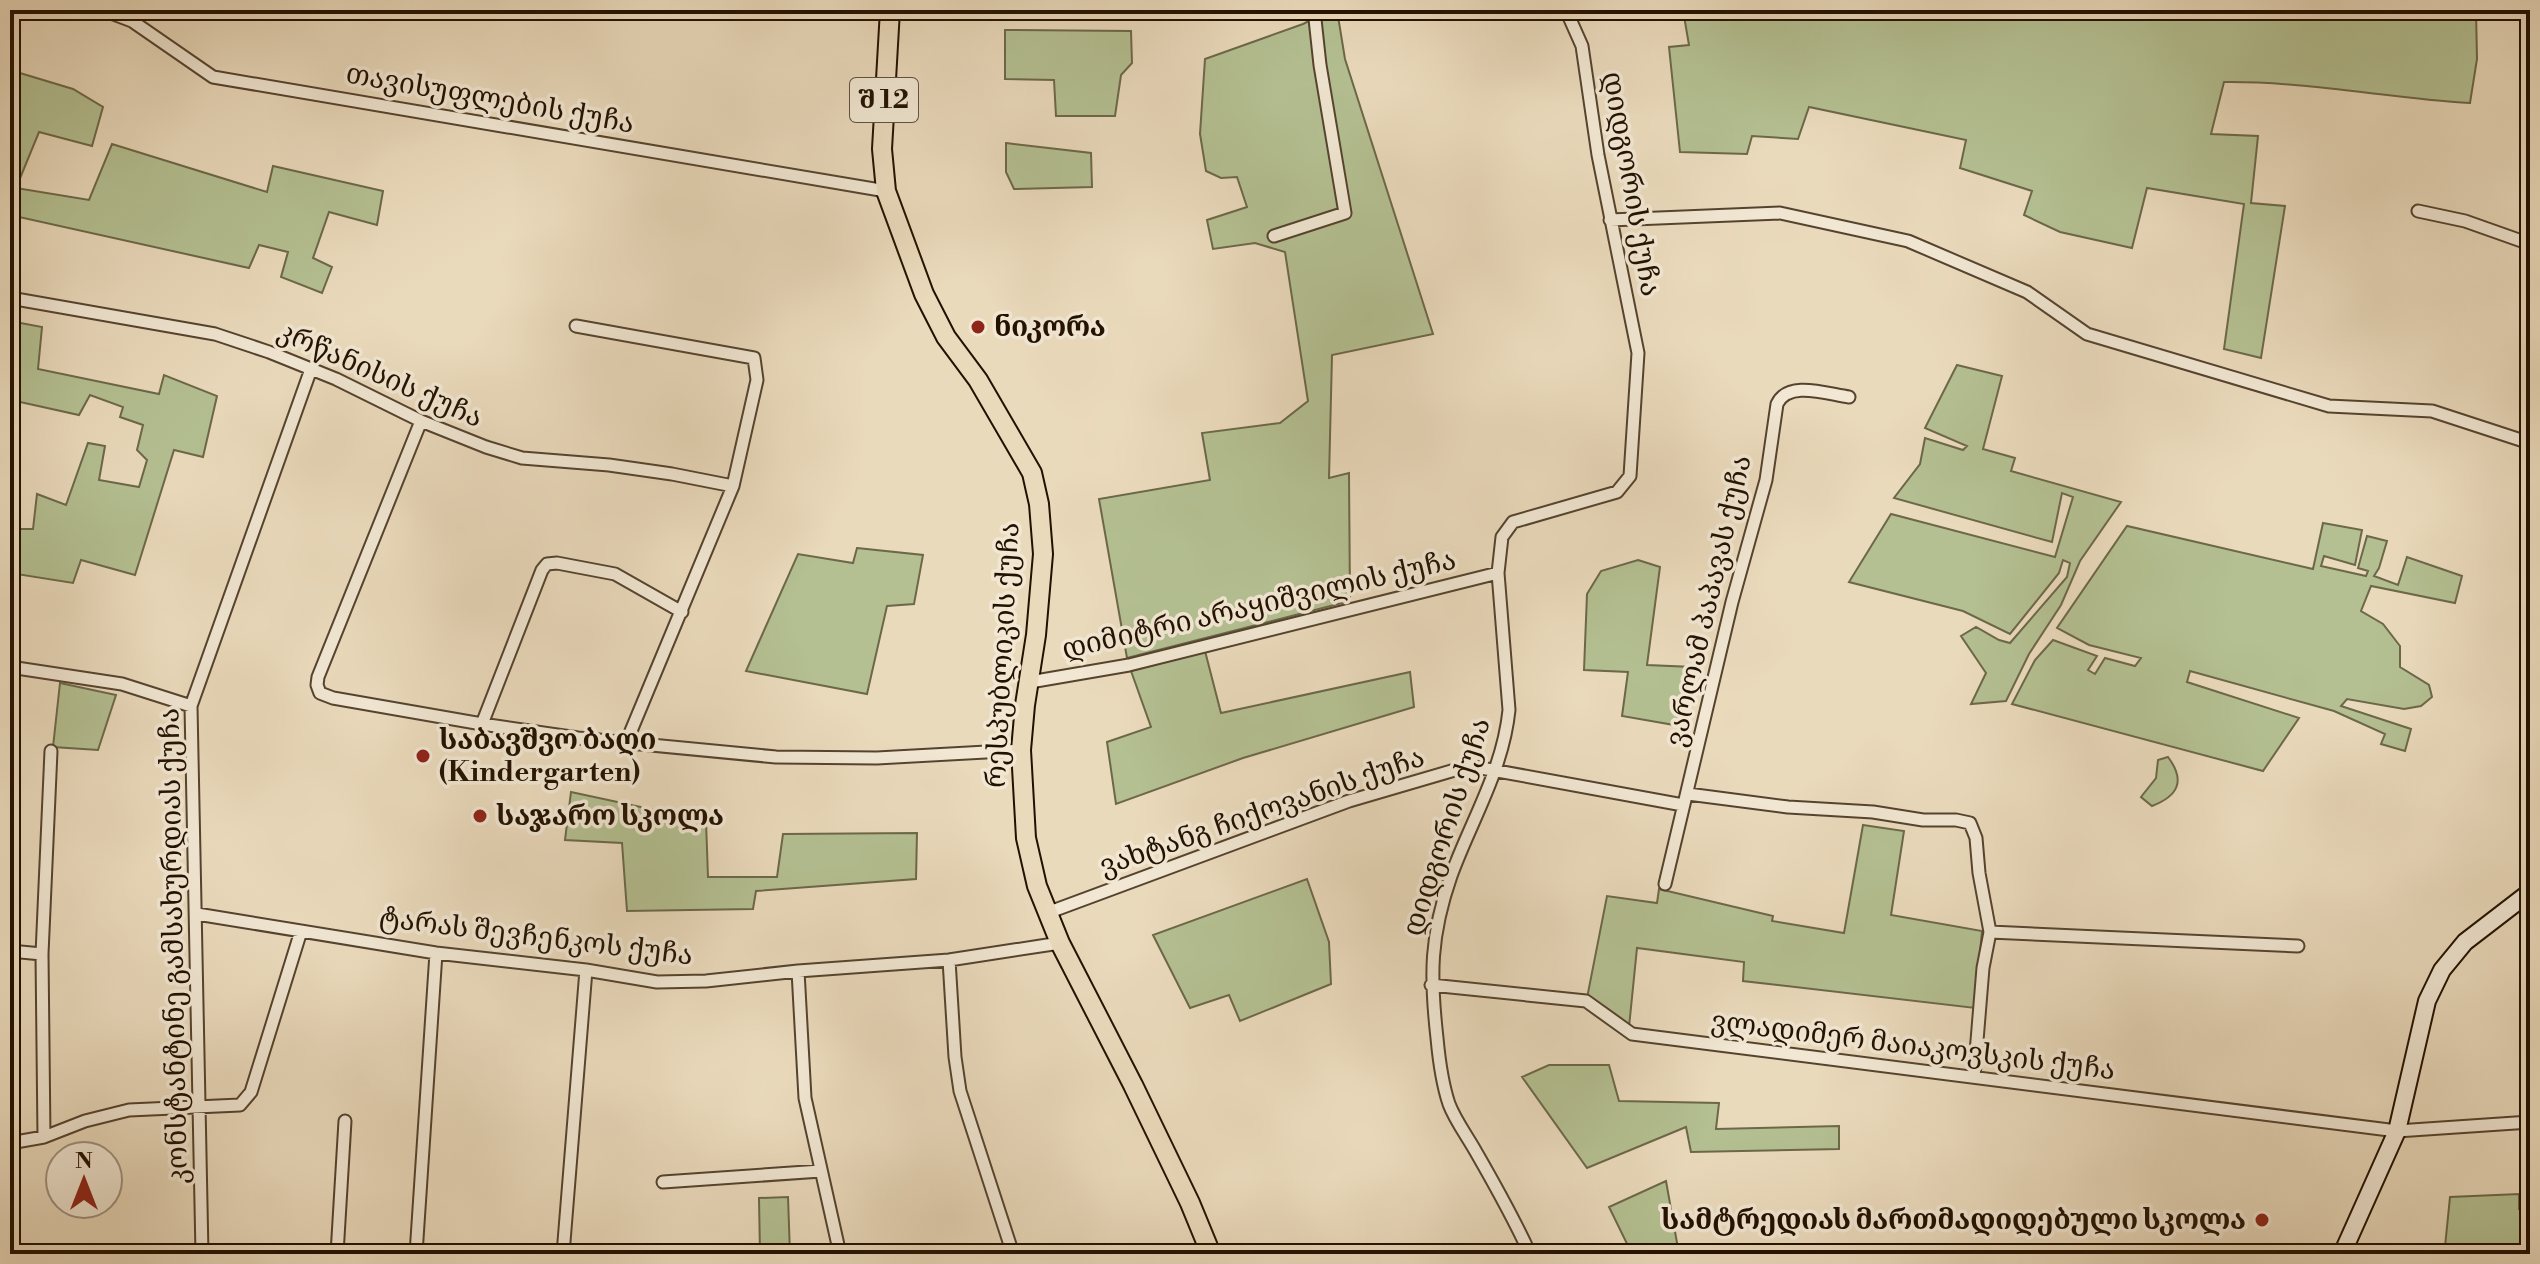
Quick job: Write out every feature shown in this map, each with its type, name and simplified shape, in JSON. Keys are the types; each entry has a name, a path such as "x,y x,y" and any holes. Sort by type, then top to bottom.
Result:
{"main road":[{"name":"რესპუბლიკის ქუჩა","path":"890,10 882,149 886,191 924,294 946,337 978,380 1032,473 1043,526 1043,554 1021,750 1026,838 1037,886 1060,943 1159,1137 1211,1254"}],"street":[{"name":"თავისუფლების ქუჩა","path":"103,10 132,21 213,77 886,191"},
{"path":"1274,236 1345,213 1314,10"},
{"name":"დიდგორის ქუჩა","path":"1530,1254 1450,1105 1440,1067 1431,985 1439,912 1496,772 1507,731 1509,710 1498,573 1502,537 1513,522 1617,492 1630,476 1638,353 1610,220 1582,46 1566,10"},
{"path":"2418,211 2465,221 2530,244"},
{"path":"1610,220 1780,213 1908,241 2027,292 2087,334 2329,406 2432,411 2530,443"},
{"name":"კრწანისის ქუჩა","path":"10,298 215,334 336,379 421,421 522,458 609,465 733,486"},
{"path":"576,326 754,358 757,380 733,486 626,743"},
{"name":"კონსტანტინე გამსახურდიას ქუჩა","path":"202,1254 191,706 311,369"},
{"name":"ვარლამ პაპავას ქუჩა","path":"1665,884 1732,602 1766,480 1780,396 1790,390 1849,397"},
{"path":"421,421 317,685 320,693 333,698 482,724 626,743 776,757 877,758 1021,750"},
{"path":"482,724 547,564 557,563 615,574 682,612"},
{"name":"დიმიტრი არაყიშვილის ქუჩა","path":"1030,682 1129,665 1498,573"},
{"path":"10,667 122,684 191,706"},
{"path":"44,1137 42,954 51,751"},
{"name":"ვახტანგ ჩიქოვანის ქუჩა","path":"1047,913 1349,801 1465,767 1686,800 1873,812 1970,823 1976,838 1990,932"},
{"path":"2342,1254 2397,1131 2427,1001 2442,970 2465,942 2530,892"},
{"name":"ტარას შევჩენკოს ქუჩა","path":"197,914 436,953 586,970 657,982 706,981 949,960 1060,943"},
{"path":"10,1143 44,1137 85,1121 129,1110 240,1105 251,1092 301,931"},
{"path":"1974,1077 1983,968 1990,932 2298,946"},
{"path":"10,951 42,954"},
{"path":"416,1254 436,953"},
{"path":"949,960 960,1091 1013,1254"},
{"path":"563,1254 586,970"},
{"path":"798,971 805,1098 840,1254"},
{"name":"ვლადიმერ მაიაკოვსკის ქუჩა","path":"1431,985 1586,1001 1632,1034 2397,1131 2530,1122"},
{"path":"337,1254 345,1121"},
{"path":"663,1182 821,1171"}],"green space":[{"path":"1337,10 1345,59 1433,334 1332,355 1329,478 1349,473 1350,601 1127,658 1099,499 1210,480 1202,433 1280,423 1308,401 1285,252 1255,243 1213,249 1207,220 1247,207 1237,177 1221,178 1206,171 1200,134 1205,59 1303,24"},
{"path":"1683,10 2476,10 2477,59 2470,103 2285,84 2224,82 2211,134 2258,136 2251,203 2285,206 2261,358 2224,349 2244,204 2147,188 2132,248 2060,232 2024,215 2032,191 1960,168 1966,140 1809,107 1798,139 1752,136 1747,154 1680,152 1669,47 1689,45"},
{"path":"1005,30 1131,31 1132,63 1121,75 1115,116 1056,116 1054,80 1005,79"},
{"path":"10,70 73,89 103,107 92,146 39,132 16,188 89,200 112,144 267,192 273,166 383,191 377,225 329,212 313,258 332,267 322,293 281,277 288,252 259,245 249,268 10,215"},
{"path":"1006,143 1091,153 1092,187 1014,189 1006,172"},
{"path":"10,321 42,327 38,369 159,394 164,375 217,396 203,457 174,450 135,575 81,560 73,583 10,573 10,529 33,529 37,494 66,505 88,443 105,446 99,480 139,487 147,460 137,450 143,425 120,417 123,407 90,395 79,415 11,400 16,363 10,361"},
{"path":"1957,365 2002,376 1983,449 2015,458 2011,471 2121,502 2080,561 2061,605 2029,654 2006,701 1971,704 1986,673 1961,636 1976,627 2010,643 2067,577 2070,563 2063,560 2059,573 2010,634 1963,611 1849,582 1891,514 2055,557 2073,497 2062,493 2052,542 1894,498 1920,464 1925,438 1963,450 1967,446 1925,428"},
{"path":"2323,523 2362,530 2355,565 2324,556 2321,566 2366,576 2368,571 2358,568 2367,536 2387,541 2374,576 2398,585 2407,557 2462,576 2455,603 2371,586 2361,611 2383,624 2400,646 2400,667 2429,685 2432,697 2421,706 2404,709 2347,699 2341,706 2411,729 2405,751 2381,744 2385,734 2334,711 2190,671 2187,682 2299,718 2263,771 2012,704 2035,660 2053,640 2097,656 2088,670 2095,674 2105,658 2135,666 2141,658 2089,645 2057,628 2127,526 2313,569"},
{"path":"857,548 923,555 914,604 887,606 867,694 746,671 798,554 853,563"},
{"path":"1638,560 1660,567 1647,665 1693,667 1680,726 1622,716 1628,672 1584,670 1587,594 1601,571"},
{"path":"1205,651 1221,713 1410,672 1414,707 1243,758 1116,804 1107,742 1151,727 1131,671"},
{"path":"60,683 116,695 98,750 53,747"},
{"path":"2168,757 2177,773 2176,787 2168,798 2152,806 2141,797 2156,778 2158,760"},
{"path":"571,792 706,821 708,877 777,877 783,834 917,833 916,879 756,891 753,909 627,911 622,843 565,840"},
{"path":"1863,825 1904,831 1891,915 1982,931 1975,1008 1743,981 1744,962 1637,948 1629,1027 1587,998 1607,896 1657,903 1659,889 1773,916 1772,921 1844,933"},
{"path":"1307,879 1329,942 1331,984 1240,1021 1229,995 1190,1008 1153,935"},
{"path":"1549,1065 1609,1065 1619,1101 1719,1103 1716,1129 1839,1126 1839,1149 1691,1152 1686,1127 1587,1168 1522,1077"},
{"path":"1666,1181 1679,1254 1632,1254 1609,1207"},
{"path":"2519,1194 2519,1209 2530,1209 2530,1250 2471,1245 2445,1247 2450,1197"},
{"path":"788,1197 790,1254 760,1254 759,1198"}],"place":[{"name":"ნიკორა","path":"978,327"},
{"name":"საბავშვო ბაღი (Kindergarten)","path":"423,756"},
{"name":"საჯარო სკოლა","path":"480,816"},
{"name":"სამტრედიას მართმადიდებული სკოლა","path":"2262,1220"}]}
